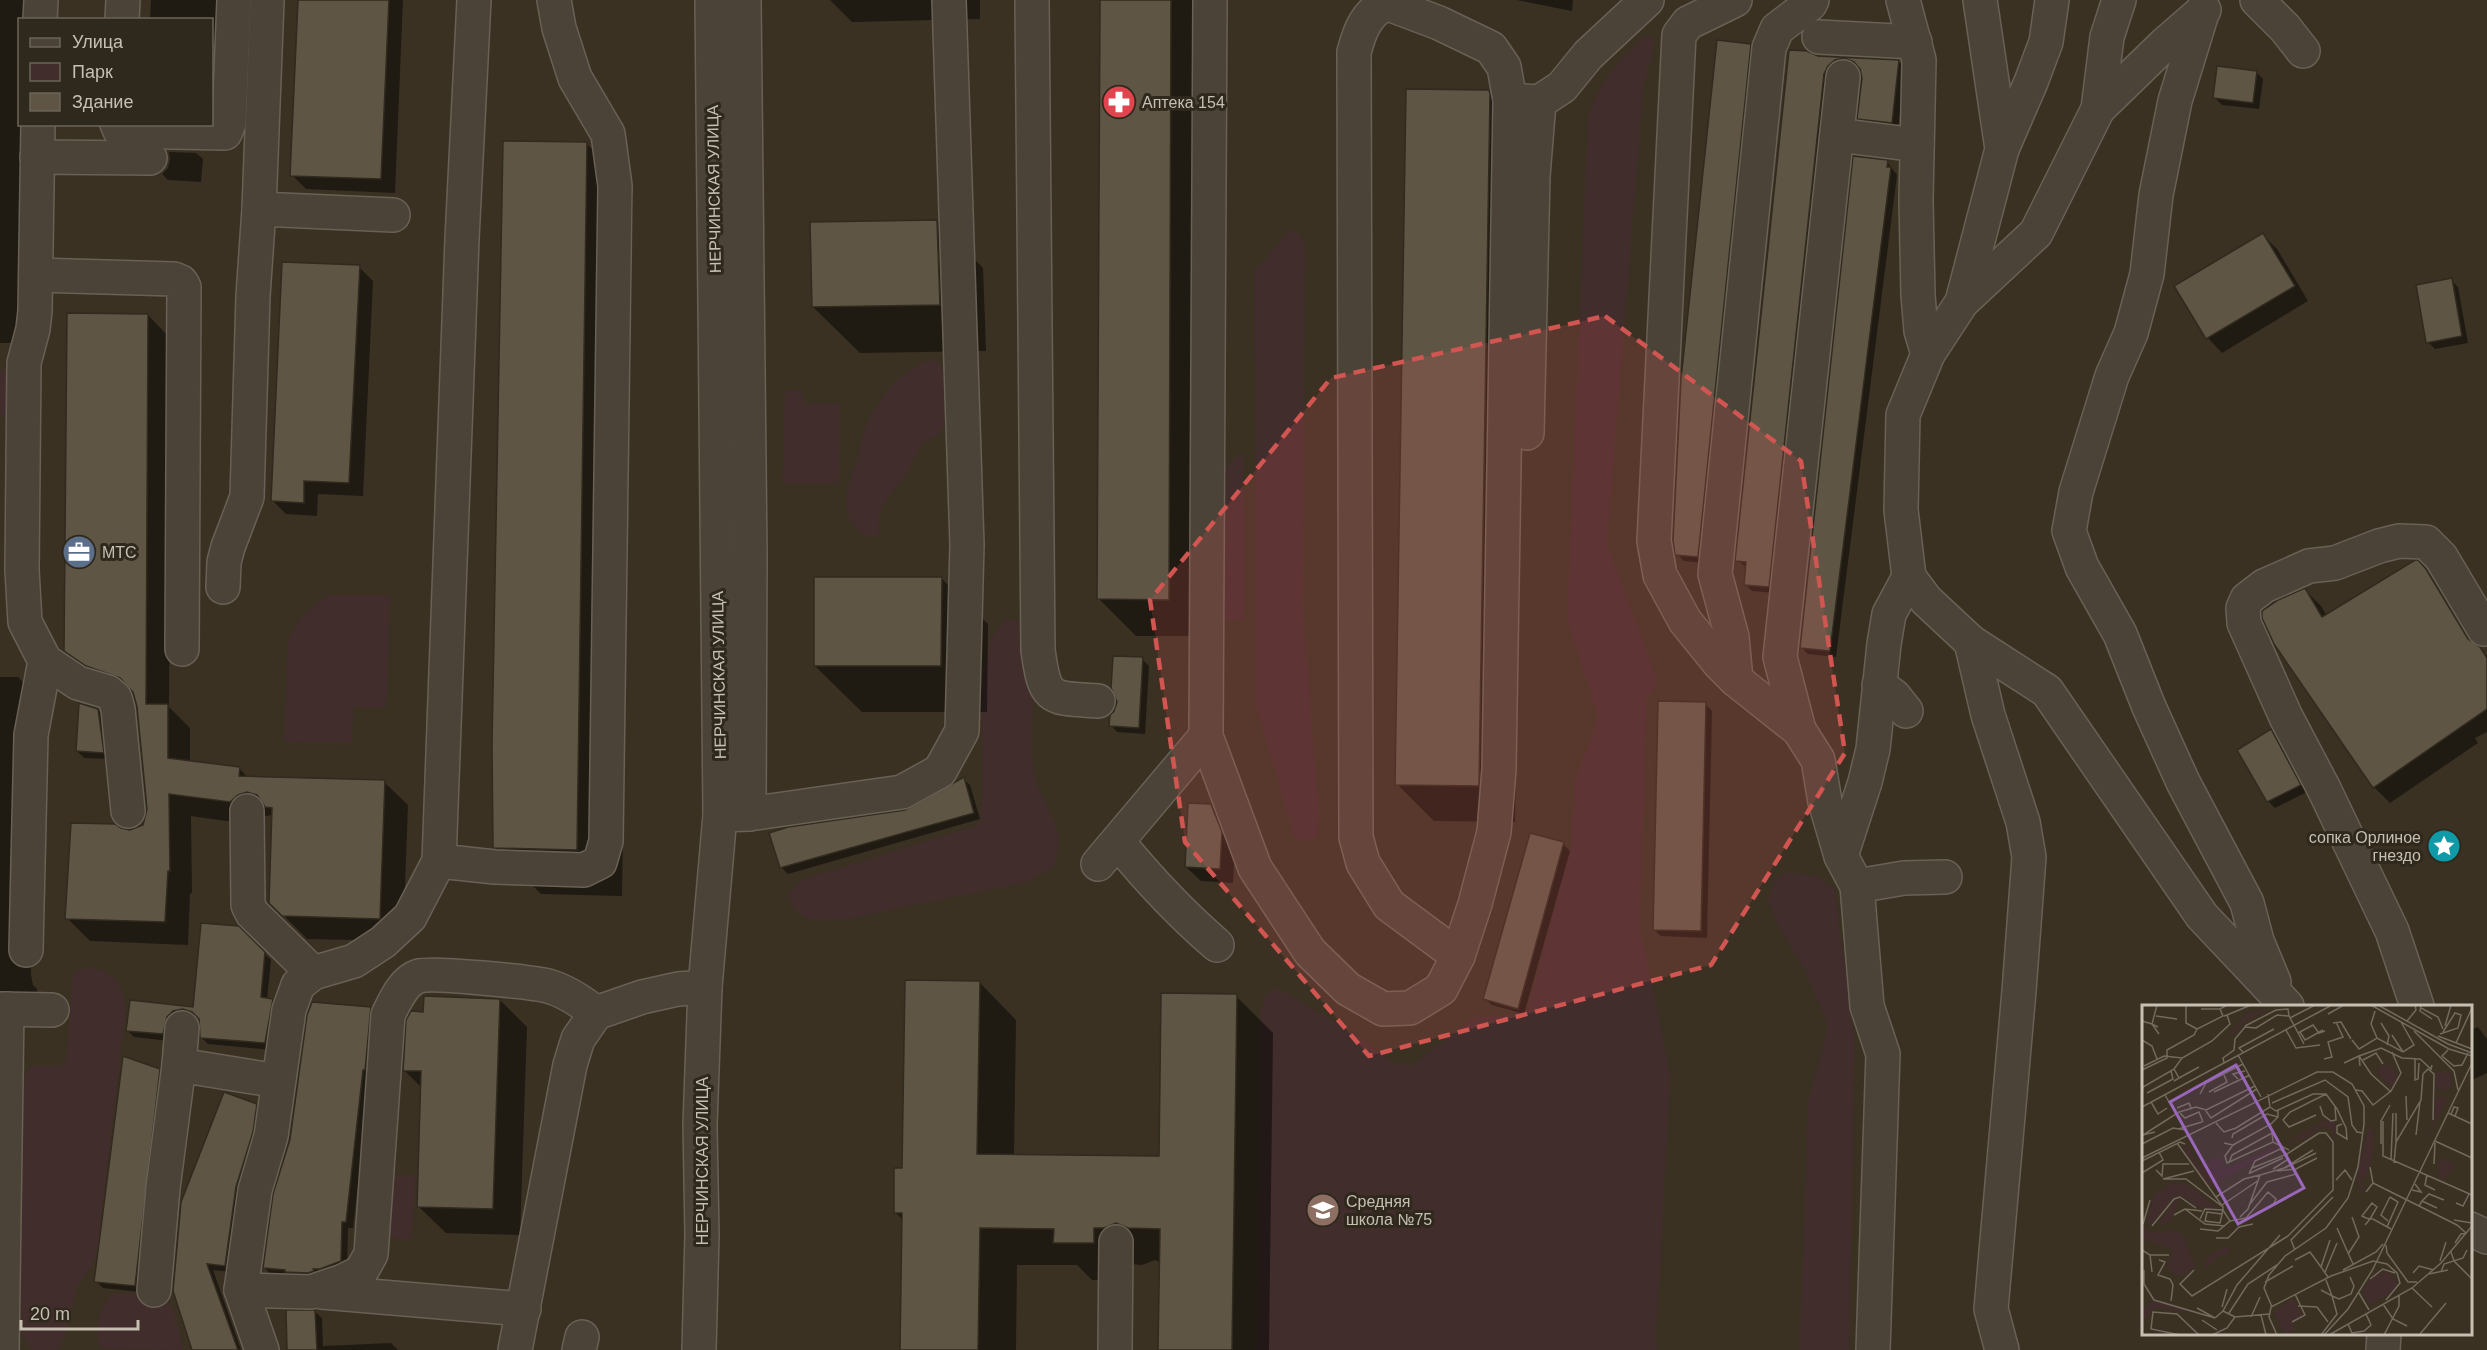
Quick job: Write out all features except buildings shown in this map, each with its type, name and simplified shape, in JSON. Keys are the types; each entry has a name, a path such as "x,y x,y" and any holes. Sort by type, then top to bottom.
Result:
{"street":[{"path":"40,18 41,0"},
{"path":"122,18 123,0"},
{"path":"118,126 120,131 225,133 229,123 234,0"},
{"path":"223,586 224,562 228,547 247,496 253,296 259,209 267,0"},
{"path":"262,1350 241,1290 255,1190 271,1136 289,1010 298,985 313,973 354,961 383,942 410,917 439,861 462,238 474,0"},
{"path":"439,861 495,867 584,870 600,862 606,841 615,186 608,134 575,78 559,28 554,0"},
{"name":"НЕРЧИНСКАЯ УЛИЦА","path":"699,1350 702,1224 700,1125 705,987 735,814 712,0"},
{"path":"744,0 750,555 735,814 902,792 940,771 962,731 967,545 949,0"},
{"path":"1032,0 1038,650 1042,676 1048,690 1058,698 1098,701"},
{"path":"1210,0 1206,736 1256,868 1310,952 1348,989 1383,1009 1410,1008 1442,989 1458,956 1475,904 1494,832 1524,101"},
{"path":"1524,101 1562,87 1588,55 1647,0"},
{"path":"1735,0 1688,23 1679,35 1654,541 1660,575 1685,621 1736,680 1799,730"},
{"path":"1736,680 1732,637 1715,574 1769,48 1777,29 1810,4 1812,0"},
{"path":"1903,0 1919,60 1918,295 1921,331 1928,354"},
{"path":"1980,0 2002,149"},
{"path":"1962,302 2002,149 2046,42 2052,0"},
{"path":"2098,109 2107,38 2119,0"},
{"path":"1458,956 1389,905 1363,863 1356,837 1354,52 1361,28 1374,9 1386,3 1416,6 1491,48 1524,101 1533,176 1521,716"},
{"path":"2267,3 2303,51"},
{"path":"2210,5 2166,43 2098,109 2036,233 1962,302 1928,354 1903,415 1901,510 1909,577 1926,600 1971,642 2047,691 2202,916 2285,1004"},
{"path":"2210,5 2175,100 2156,195 2147,274 2131,333 2112,376 2076,492 2069,531 2082,567 2120,634 2149,707 2183,782 2247,903 2257,941 2285,1004"},
{"path":"1819,38 1915,42"},
{"path":"1843,77 1780,657 1799,730 1818,760 1825,802 1841,856 1857,886 1867,1006 1884,1054 1873,1350"},
{"path":"38,126 33,329 12,363 25,622 45,661 78,683 108,692 115,698 128,811"},
{"path":"1837,135 1917,145"},
{"path":"38,157 150,158"},
{"path":"259,209 393,215"},
{"path":"36,275 174,279 181,282 184,287 182,649"},
{"path":"2417,1005 2392,931 2325,789 2286,717 2244,622 2242,608 2247,599 2264,586 2309,566 2335,563 2399,541 2426,542 2441,557 2484,629"},
{"path":"1841,856 1873,749 1889,614 1909,577"},
{"path":"1971,642 1988,715 2023,822 2029,857 1991,1309 2002,1350"},
{"path":"26,950 30,735 45,661"},
{"path":"1879,685 1894,696 1906,711"},
{"path":"1206,736 1108,853 1153,885 1217,945"},
{"path":"1838,776 1841,797 1841,856"},
{"path":"247,811 248,905 252,913 313,973"},
{"path":"1857,886 1904,878 1945,877"},
{"path":"311,1292 361,1272 370,1254 388,1015 405,986 420,976 508,980 549,986 579,1000 596,1013"},
{"path":"515,1350 570,1065 578,1039 596,1013 642,997 678,989 705,987"},
{"path":"2,1350 3,1009 52,1010"},
{"path":"154,1290 163,1188 182,1028"},
{"path":"179,1065 278,1081"},
{"path":"2472,1230 2487,1237"},
{"path":"1115,1350 1116,1242"},
{"path":"241,1290 311,1292 524,1309"},
{"path":"2383,1350 2384,1335"}],"highlighted area":[{"path":"1605,316 1801,461 1845,753 1711,965 1369,1056 1185,842 1150,600 1331,378"}],"green space":[{"path":"1644,36 1652,38 1654,47 1643,87 1607,544 1657,679 1646,702 1640,928 1670,1075 1657,1350 1257,1350 1260,1011 1265,995 1275,987 1344,1027 1391,1061 1411,1066 1475,1017 1512,1015 1522,1017 1527,1010 1571,846 1575,780 1598,718 1567,620 1588,119 1598,93 1610,73"},
{"path":"1291,229 1297,232 1305,243 1303,613 1319,815 1316,837 1305,841 1294,837 1256,706 1255,271"},
{"path":"932,360 941,365 943,372 946,410 944,428 937,435 922,443 907,473 884,502 879,516 878,535 868,537 857,529 847,510 848,489 864,432 890,388 909,371"},
{"path":"0,369 12,372 9,417 0,416"},
{"path":"785,391 802,391 803,404 840,403 839,483 783,484"},
{"path":"1243,453 1244,620 1217,620 1217,475"},
{"path":"327,595 390,595 386,707 353,707 352,743 284,742 288,641 300,619"},
{"path":"1008,619 1025,624 1033,685 1032,757 1035,781 1054,821 1059,839 1055,865 1030,881 846,919 811,919 797,912 789,895 795,886 805,879 979,825 983,682 995,632"},
{"path":"1789,872 1815,876 1834,888 1854,1039 1849,1350 1800,1350 1808,1103 1827,1032 1826,1019 1802,964 1780,929 1768,900 1775,879"},
{"path":"90,968 108,974 118,983 125,1014 96,1259 77,1286 66,1334 57,1350 32,1350 21,1332 19,1317 25,1074 35,1066 60,1066 66,1062 73,976 77,971"},
{"path":"385,1175 415,1176 411,1239 380,1237"},
{"path":"139,1293 169,1304 174,1314 183,1350 100,1349 99,1320 103,1307 111,1294"}],"place":[{"name":"Аптека 154","path":"1119,102"},
{"name":"МТС","path":"79,552"},
{"name":"сопка Орлиное гнездо","path":"2444,846"},
{"name":"Средняя школа №75","path":"1323,1210"}]}
